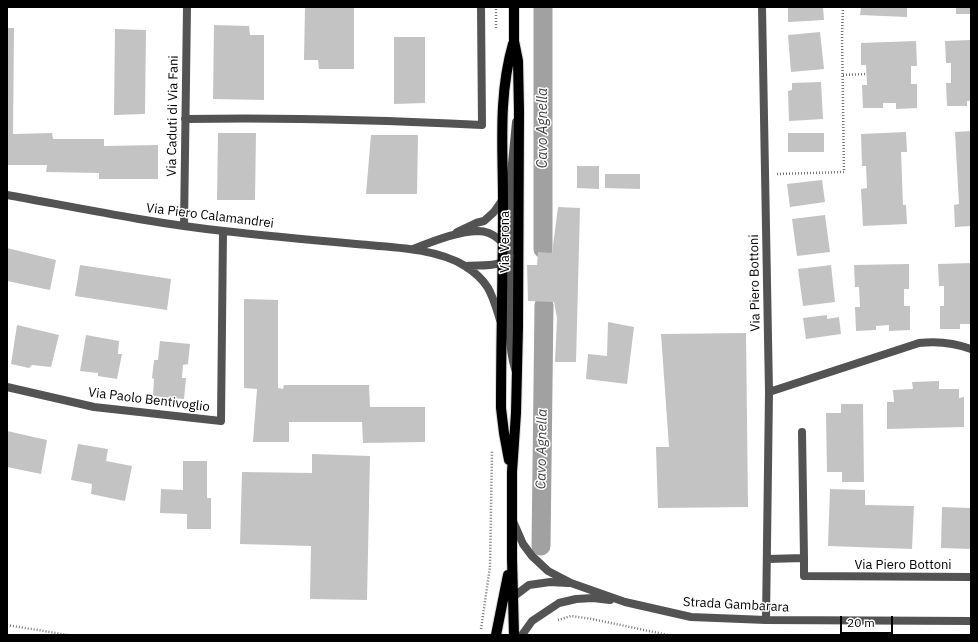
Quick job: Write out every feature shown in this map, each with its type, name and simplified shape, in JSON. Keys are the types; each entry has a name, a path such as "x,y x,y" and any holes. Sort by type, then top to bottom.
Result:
{"main road":[{"name":"Via Verona","path":"512,558 512,472 517,374 519,111 518,61 514,41 514,7"},
{"name":"Via Verona","path":"512,472 504,433 501,408 502,329 506,259 503,243 502,110 514,41"},
{"path":"512,558 514,635"},
{"path":"496,635 512,558"}],"street":[{"name":"Via Caduti di Via Fani","path":"184,226 187,7"},
{"path":"185,118 256,117 372,119 482,125 481,7"},
{"name":"Via Piero Bottoni","path":"762,7 769,392 766,620"},
{"name":"Via Verona","path":"517,374 512,359 510,338 511,269 506,259 511,247 512,159 514,130 519,111"},
{"name":"Via Piero Calamandrei","path":"7,195 184,226 412,250 447,258 465,266 485,282 494,299 502,329"},
{"name":"Via Piero Calamandrei","path":"412,250 484,221 494,212 503,199"},
{"name":"Via Paolo Bentivoglio","path":"7,388 94,407 220,420 224,231"},
{"name":"Via Piero Calamandrei","path":"446,237 477,231 494,235 503,243"},
{"name":"Via Piero Calamandrei","path":"465,266 487,265 506,259"},
{"path":"769,392 919,343 932,342 965,346 971,349"},
{"name":"Via Piero Bottoni","path":"802,432 804,576 971,577"},
{"name":"Strada Gambarara","path":"512,519 523,544 532,556 548,572 571,583 625,602 691,617 766,620 971,621"},
{"path":"767,559 804,558"},
{"path":"513,597 528,586 550,582 571,583"},
{"path":"522,635 532,621 559,602 593,598 625,602"}],"path":[{"path":"765,174 844,172 843,7"},
{"path":"843,75 867,74"},
{"path":"556,620 571,616 668,635"},
{"path":"7,625 68,635"}],"building":[{"path":"305,7 354,7 354,69 319,69 318,60 304,60"},
{"path":"788,7 823,7 824,20 788,22"},
{"path":"861,7 907,7 907,17 860,15"},
{"path":"956,7 971,7 971,14 956,14"},
{"path":"214,25 249,26 250,35 264,35 264,100 213,99"},
{"path":"7,28 14,28 13,134 52,133 53,139 104,139 104,146 158,145 158,179 99,179 99,173 46,172 47,165 7,165"},
{"path":"115,29 146,30 145,114 114,115"},
{"path":"820,32 824,69 791,72 788,35"},
{"path":"394,37 425,37 425,103 394,104"},
{"path":"971,40 971,101 967,101 967,106 947,106 946,83 951,83 951,63 946,63 945,41"},
{"path":"916,41 917,66 911,66 911,84 917,84 917,108 896,109 896,103 883,103 883,108 863,108 862,85 867,85 866,65 861,65 861,43"},
{"path":"821,82 823,119 789,121 788,91 792,90 792,83"},
{"path":"971,131 971,226 955,227 954,205 959,204 955,132"},
{"path":"906,132 907,152 901,152 903,205 906,205 907,224 863,226 861,189 867,188 866,166 862,166 861,134"},
{"path":"218,133 256,133 255,200 217,200"},
{"path":"788,133 824,133 824,152 788,152"},
{"path":"371,135 418,135 417,194 366,194"},
{"path":"577,166 599,166 599,189 577,188"},
{"path":"605,174 640,174 640,189 605,188"},
{"path":"822,180 825,202 790,207 787,184"},
{"path":"558,207 580,208 576,362 555,362 557,318 554,302 528,301 527,265 537,265 538,252 552,253"},
{"path":"825,215 830,252 797,256 792,219"},
{"path":"7,248 56,260 50,290 7,281"},
{"path":"971,263 971,324 960,324 960,329 940,329 940,306 944,306 944,286 939,286 938,264"},
{"path":"909,264 909,289 904,289 904,306 910,306 910,330 889,331 889,325 876,326 876,330 856,331 855,307 860,307 859,287 855,287 854,265"},
{"path":"80,265 171,279 167,310 75,296"},
{"path":"831,265 835,302 803,306 798,269"},
{"path":"244,299 278,300 278,388 283,389 284,385 369,385 370,407 425,407 425,442 363,443 362,422 289,422 289,442 253,442 257,389 244,388"},
{"path":"827,315 827,319 839,317 841,334 806,339 803,318"},
{"path":"608,322 634,327 627,384 586,379 588,354 607,356"},
{"path":"17,325 59,335 51,367 32,365 29,368 11,364"},
{"path":"746,333 748,507 658,508 656,447 669,447 661,334"},
{"path":"86,335 119,341 118,354 122,354 117,379 98,376 98,373 80,371"},
{"path":"160,341 190,344 188,364 183,365 182,378 186,378 184,399 153,396 154,379 152,378 154,360 158,360"},
{"path":"939,381 939,389 959,389 959,398 964,397 964,427 887,429 887,402 894,402 893,390 913,389 912,382"},
{"path":"841,404 863,404 864,482 842,482 842,472 827,472 826,413 841,413"},
{"path":"7,431 47,440 41,474 7,467"},
{"path":"78,444 108,449 106,461 132,466 125,501 91,494 92,484 71,480"},
{"path":"312,454 370,456 367,600 310,599 311,546 240,544 242,472 312,473"},
{"path":"183,461 207,461 207,498 211,498 211,529 187,529 187,514 160,513 161,489 183,490"},
{"path":"830,489 865,490 865,505 914,506 912,549 828,546"},
{"path":"942,507 971,508 971,549 941,548"}],"waterway":[{"name":"Cavo Agnella","path":"543,7 543,249"},
{"name":"Cavo Agnella","path":"541,546 544,305"}]}
